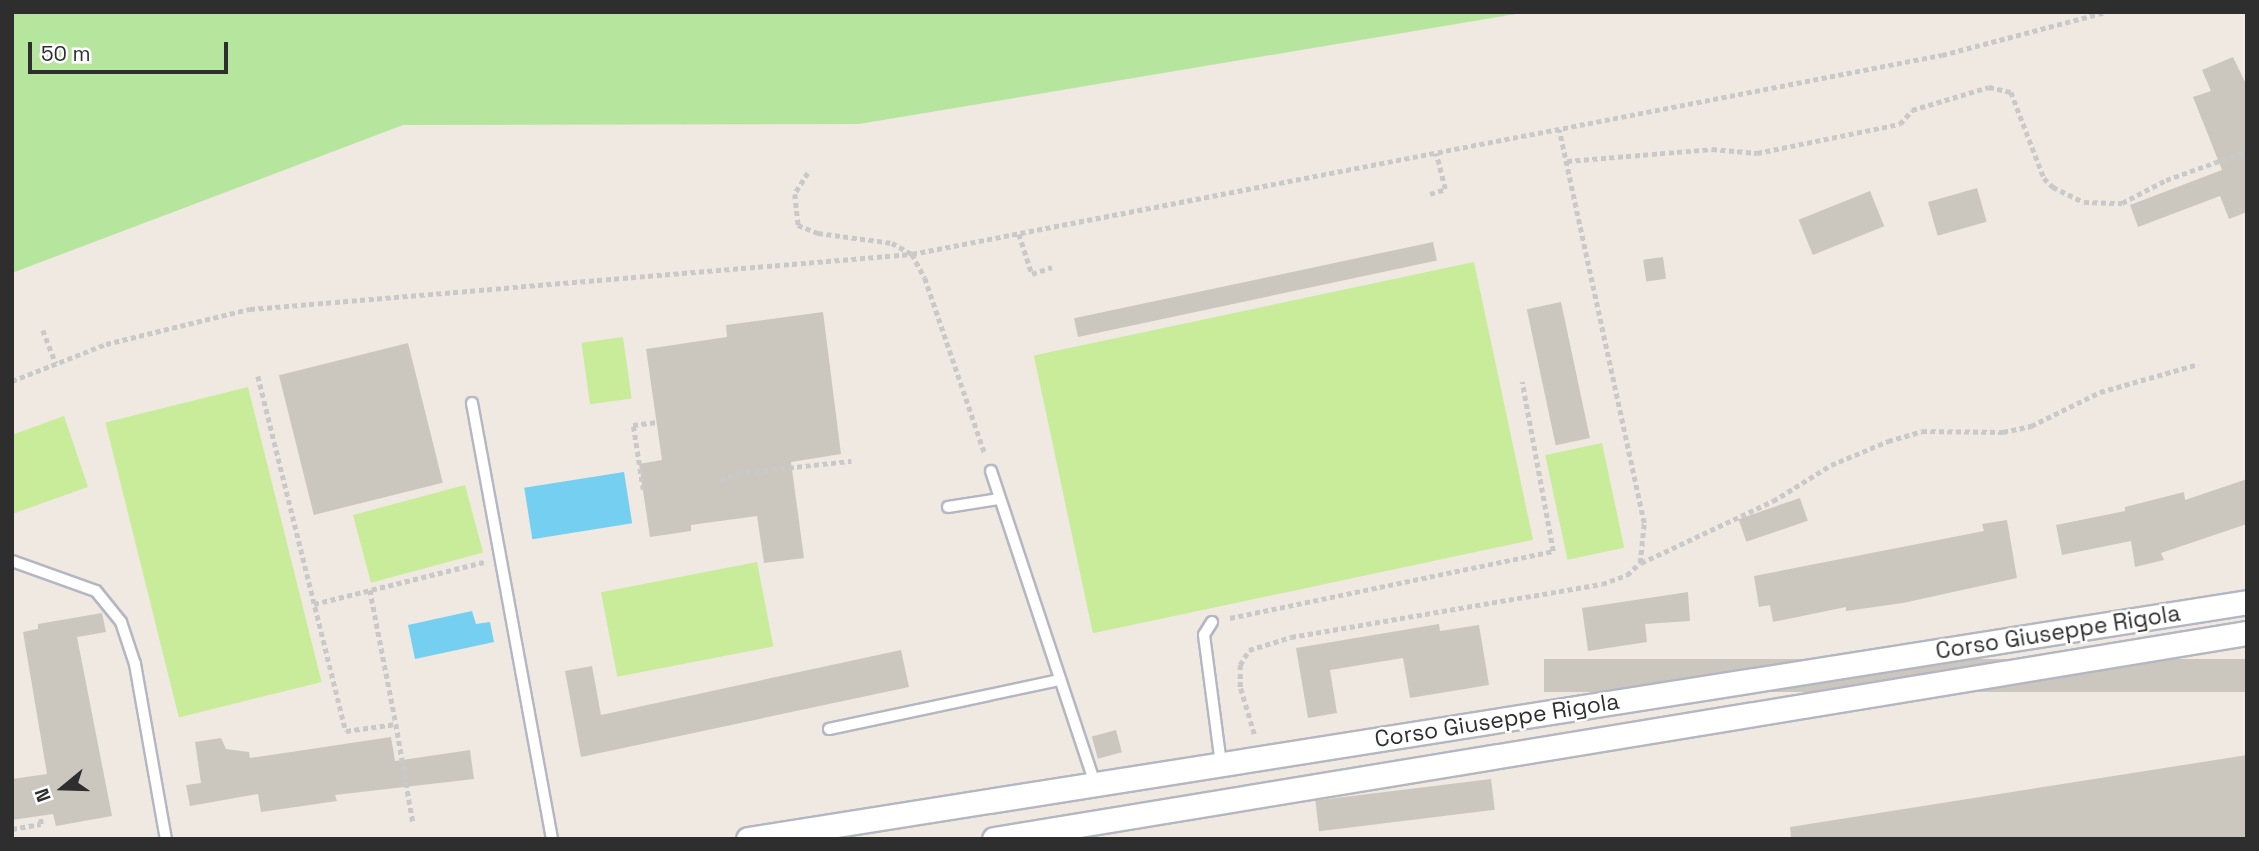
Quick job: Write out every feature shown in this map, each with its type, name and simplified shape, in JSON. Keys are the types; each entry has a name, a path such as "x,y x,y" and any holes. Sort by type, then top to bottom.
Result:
{"street":[{"name":"Corso Giuseppe Rigola","path":"748,839 2247,602"},
{"path":"995,839 2247,633"}],"lane":[{"path":"472,403 552,839"},
{"path":"991,471 1095,784"},
{"path":"948,507 999,499"},
{"path":"12,561 96,591 121,622 135,664 166,839"},
{"path":"1212,622 1204,635 1221,764"},
{"path":"829,729 1060,680"}],"path":[{"path":"12,381 157,329 250,309 912,254 1942,55 2106,12"},
{"path":"1567,161 1712,149 1757,153 1900,124 1912,110 1989,87 2011,92 2044,178 2053,187 2084,202 2122,203 2166,180 2247,151"},
{"path":"1559,130 1644,523 1640,563"},
{"path":"1430,194 1446,189 1436,153"},
{"path":"808,173 795,194 798,225 818,233 892,243 912,254 925,278 991,471"},
{"path":"1019,234 1032,274 1052,267"},
{"path":"43,330 56,364"},
{"path":"1265,757 1240,687 1240,665 1249,650 1291,637 1602,584 1627,575 1640,563 1773,501 1831,465 1888,441 1922,431 2003,432 2031,426 2100,393 2198,364"},
{"path":"258,376 346,732 396,724"},
{"path":"1212,622 1553,551 1521,382"},
{"path":"643,490 633,425 656,422"},
{"path":"720,480 738,473 852,461"},
{"path":"314,604 500,558"},
{"path":"370,590 414,822"},
{"path":"12,829 41,824 40,816"}],"green space":[{"path":"12,12 1528,12 859,124 403,125 12,273"},
{"path":"1474,262 1533,540 1093,633 1034,356"},
{"path":"623,337 632,398 590,404 581,343"},
{"path":"248,387 322,682 179,718 105,423"},
{"path":"64,416 88,487 12,514 12,435"},
{"path":"1602,443 1624,548 1568,560 1545,455"},
{"path":"465,485 483,553 371,583 353,515"},
{"path":"757,562 773,646 617,677 601,592"}],"water":[{"path":"624,472 632,523 532,539 524,488"},
{"path":"472,611 476,624 490,622 494,642 415,659 408,625"}],"building":[{"path":"2233,57 2247,86 2247,212 2229,219 2220,196 2138,227 2130,205 2222,170 2193,97 2211,91 2202,70"},
{"path":"1977,188 1987,222 1938,236 1928,202"},
{"path":"1870,191 1884,226 1813,255 1799,220"},
{"path":"1433,242 1437,261 1078,337 1074,318"},
{"path":"1663,257 1666,279 1646,282 1643,260"},
{"path":"1561,302 1590,438 1556,445 1527,309"},
{"path":"823,312 841,454 791,462 804,558 764,563 757,516 691,525 691,531 650,537 639,464 662,460 646,349 727,337 726,325"},
{"path":"408,343 443,483 314,515 279,375"},
{"path":"2247,479 2247,524 2161,553 2164,560 2135,567 2131,541 2062,555 2056,525 2125,511 2125,507 2184,492 2185,500"},
{"path":"1800,498 1808,521 1746,542 1739,519"},
{"path":"2007,520 2017,578 1903,603 1846,611 1846,607 1773,622 1770,605 1759,607 1754,576 1984,531 1982,524"},
{"path":"1688,592 1690,621 1645,624 1647,642 1588,651 1582,608"},
{"path":"102,613 106,632 77,637 112,816 56,826 53,814 12,820 12,779 47,774 23,632 38,629 38,624"},
{"path":"1439,624 1440,631 1479,625 1489,685 1410,698 1403,658 1330,670 1337,713 1308,718 1296,648"},
{"path":"901,650 909,687 581,757 565,671 592,666 601,715"},
{"path":"1544,659 2247,659 2247,692 1544,692"},
{"path":"1116,730 1122,752 1098,759 1092,736"},
{"path":"391,737 395,761 470,750 474,779 335,795 337,801 261,812 258,794 190,806 186,785 201,783 195,742 221,738 226,749 249,752 250,758"},
{"path":"2247,755 2247,839 1791,839 1790,827"},
{"path":"1491,779 1495,810 1319,831 1315,801"}]}
